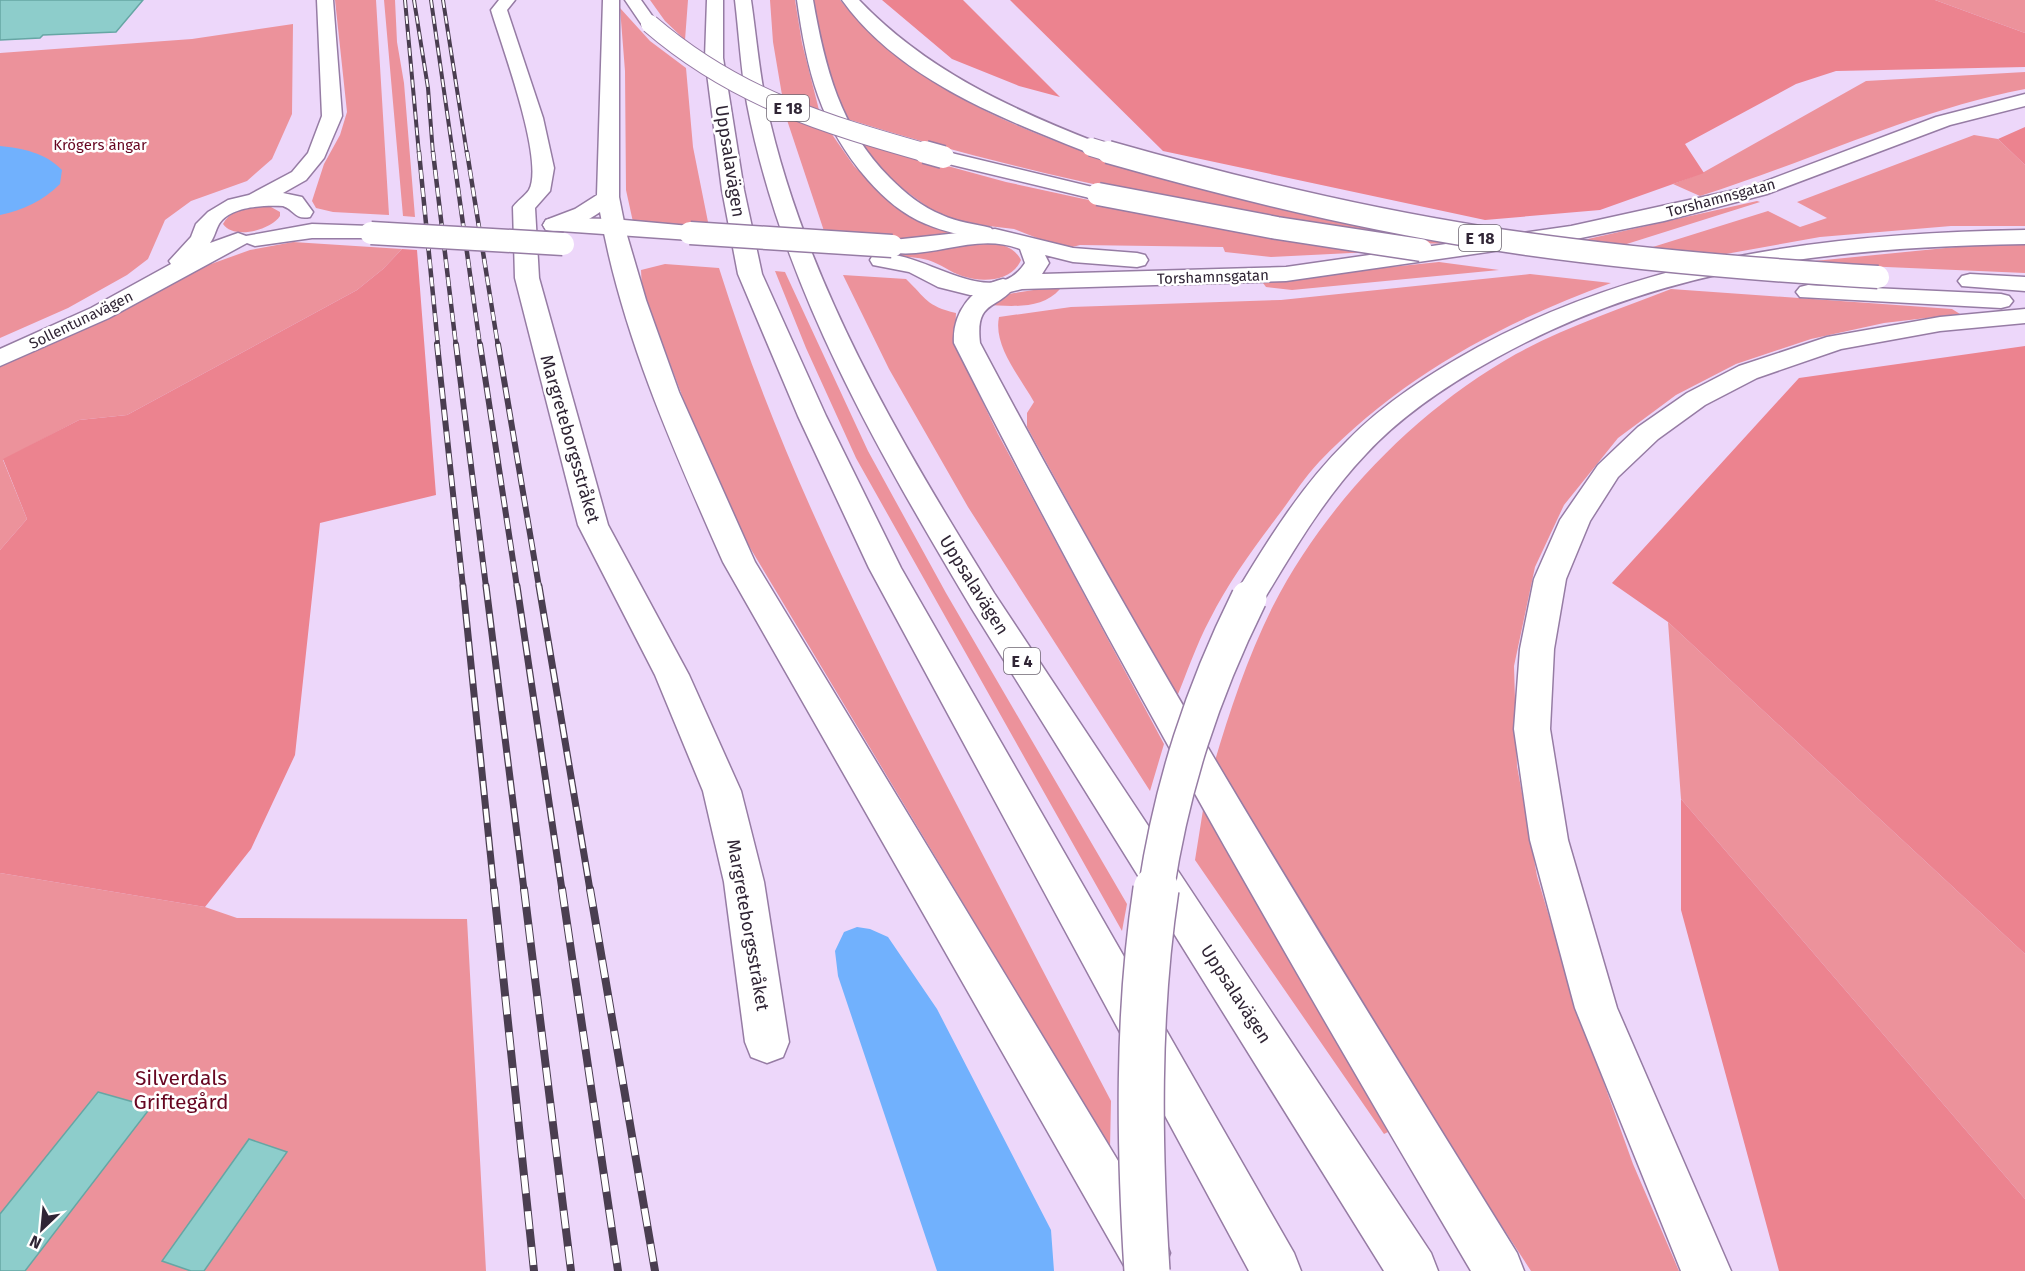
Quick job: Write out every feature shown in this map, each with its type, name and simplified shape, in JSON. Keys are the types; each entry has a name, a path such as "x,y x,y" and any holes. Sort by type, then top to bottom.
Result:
{"main road":[{"name":"Sollentunavägen","path":"161,279 198,244 213,216 255,200 299,176 317,154 332,116 325,0"},
{"name":"Margreteborgsstråket","path":"507,0 499,10 533,118 544,168 538,191 524,207 527,278 593,525 672,675 722,791 744,882 767,1042"},
{"path":"610,0 608,197 615,236 659,374 693,463 739,562 1155,1271"},
{"name":"E 18","path":"633,0 650,24 673,46 700,65 775,104 819,120 944,157 1098,194 1277,228 1466,257 1665,280 1808,291 2025,302"},
{"name":"Uppsalavägen","path":"715,0 714,58 733,190 750,274 812,416 885,568 1276,1271"},
{"name":"Uppsalavägen","path":"743,0 746,52 776,180 810,278 865,394 949,547 1413,1271"},
{"name":"Torshamnsgatan","path":"805,0 815,66 828,104 851,148 895,195 917,211 935,220 1073,255 1157,261 1242,262 1406,256"},
{"name":"E 18","path":"850,0 865,18 908,57 939,78 1023,121 1091,147 1179,174 1271,198 1383,222 1477,238 1653,261 1878,277 2025,284"},
{"name":"Torshamnsgatan","path":"887,253 945,281 984,288 1011,284 1275,274 1571,233 1664,214 1760,190 1943,120 2025,100"},
{"name":"Sollentunavägen","path":"0,358 100,313 216,249 288,227 300,218 299,176"},
{"path":"559,235 583,214 608,197"},
{"name":"Sollentunavägen","path":"255,200 272,198 298,207"},
{"path":"298,207 315,216 373,227"},
{"path":"206,231 212,236 246,239 373,227 615,236 887,253 983,233"},
{"path":"1148,1271 1141,1198 1141,1051 1152,920 1173,802 1196,718 1221,654 1249,598 1288,534 1330,477 1376,428 1428,387 1500,343 1638,285 1718,266 1816,248 1927,237 2025,237"},
{"path":"1030,245 1037,263 1030,275 980,298 971,309 964,329 967,343 1017,442 1240,842 1499,1271"},
{"path":"1706,1271 1596,1008 1549,840 1532,729 1537,649 1550,579 1575,520 1608,471 1648,433 1696,399 1748,372 1836,342 1940,324 2025,316"}],"green space":[{"path":"335,0 376,0 389,215 333,212 316,208 312,201 324,164 340,135 347,112"},
{"path":"384,0 395,0 397,42 404,83 415,217 403,216"},
{"path":"650,0 688,0 685,40 665,21"},
{"path":"770,0 795,0 802,43 819,110 782,95 773,42"},
{"path":"813,0 840,0 892,52 921,73 983,109 1049,138 1084,151 1456,242 1435,244 1368,238 1170,200 1006,164 844,118 822,56"},
{"path":"1935,0 2025,0 2025,33"},
{"path":"620,8 650,41 686,68 693,147 709,227 633,222 626,190 625,71"},
{"name":"Krögers ängar","path":"293,24 292,114 272,159 247,181 191,201 165,220 148,259 127,275 68,308 0,338 0,53 192,39"},
{"path":"2025,72 2025,89 1942,110 1741,183 1700,196 1673,184 1704,172 1866,81"},
{"path":"786,117 831,133 854,166 880,191 952,232 910,239 825,234"},
{"path":"1974,135 1998,139 2025,165 2025,226 1951,226 1820,237 1709,257 1640,251 1768,211 1800,227 1827,218 1797,202"},
{"path":"856,141 1006,182 1084,199 1371,252 1271,257 1225,252 1223,247 1080,245 1065,249 1014,229 972,224 937,214 895,183"},
{"path":"1760,202 1614,248 1570,243"},
{"path":"271,207 280,212 280,216 261,229 235,231 223,224 237,211"},
{"path":"293,242 402,249 383,269 357,290 127,415 79,420 3,460 27,519 0,550 0,365 88,327 200,268 250,250"},
{"path":"985,242 1001,245 1015,252 1021,260 1017,267 1004,277 978,280 958,274 928,260 895,256 896,253 948,249"},
{"path":"1976,245 2025,245 2025,273 1794,263"},
{"path":"1439,262 1499,270 1292,290 1266,287 1263,283 1284,278"},
{"path":"665,264 719,268 768,407 796,475 857,608 1111,1101 1110,1148 743,536 694,427 642,290 641,270"},
{"path":"775,271 785,272 868,451 946,593 1127,904 1122,931 856,458 806,348"},
{"path":"1530,274 1611,283 1530,316 1454,356 1383,404 1350,432 1308,475 1233,579 1205,629 1176,699 1027,427 1027,413 1034,402 1004,350 998,328 999,317 1071,307 1281,300"},
{"path":"843,275 906,279 932,304 956,313 955,332 959,353 998,434 1164,744 1150,791 968,507 889,369"},
{"path":"1059,286 1060,289 1053,296 1035,304 986,305 1008,294"},
{"path":"1671,289 1952,309 1960,314 1884,323 1811,339 1736,364 1676,395 1618,438 1564,505 1535,567 1514,666 1517,766 1537,876 1573,997 1633,1164 1679,1271 1531,1271 1458,1159 1214,764 1240,684 1273,606 1319,531 1376,463 1443,403 1516,354 1573,327"},
{"path":"1668,622 2025,954 2025,1199 1681,799"},
{"path":"1203,810 1388,1132 1384,1134 1195,860"},
{"name":"Silverdals Griftegård","path":"0,873 205,907 237,918 467,919 486,1271 0,1271"}],"shaded area":[{"path":"882,0 963,0 1060,97 1019,86 952,59"},
{"path":"1010,0 1935,0 2025,33 2025,67 1836,71 1796,84 1685,144 1704,173 1600,210 1485,220 1163,151"},
{"path":"2025,127 2025,165 1998,139"},
{"path":"402,249 417,250 436,495 320,523 295,755 251,849 205,907 0,873 0,550 27,519 3,459 79,420 127,415 357,290 383,269"},
{"path":"2025,346 2025,954 1668,622 1612,583 1799,378"},
{"path":"1681,799 2025,1199 2025,1271 1779,1271 1681,910"}],"water":[{"path":"0,146 25,150 49,159 62,170 60,184 32,204 0,215"},
{"path":"857,927 870,929 888,937 937,1009 1051,1230 1054,1271 937,1271 838,976 835,951 844,932"}],"building":[{"path":"0,0 143,0 116,32 43,35 40,38 0,40"},
{"path":"98,1092 151,1107 25,1271 0,1271 0,1214"},
{"path":"249,1139 287,1152 204,1271 191,1271 162,1261"}],"railway":[{"path":"405,0 419,154"},
{"path":"414,0 428,88 433,154"},
{"path":"431,0 453,154"},
{"path":"443,0 467,154"},
{"path":"419,152 438,346"},
{"path":"433,152 456,346"},
{"path":"453,152 480,346"},
{"path":"467,152 498,346"},
{"path":"437,344 463,587"},
{"path":"456,344 486,587"},
{"path":"480,344 517,587"},
{"path":"498,344 539,587"},
{"path":"463,586 494,890"},
{"path":"486,586 524,890"},
{"path":"517,586 562,890"},
{"path":"539,586 590,890"},
{"path":"494,889 534,1271"},
{"path":"524,889 571,1271"},
{"path":"562,889 618,1271"},
{"path":"590,889 655,1271"}]}
